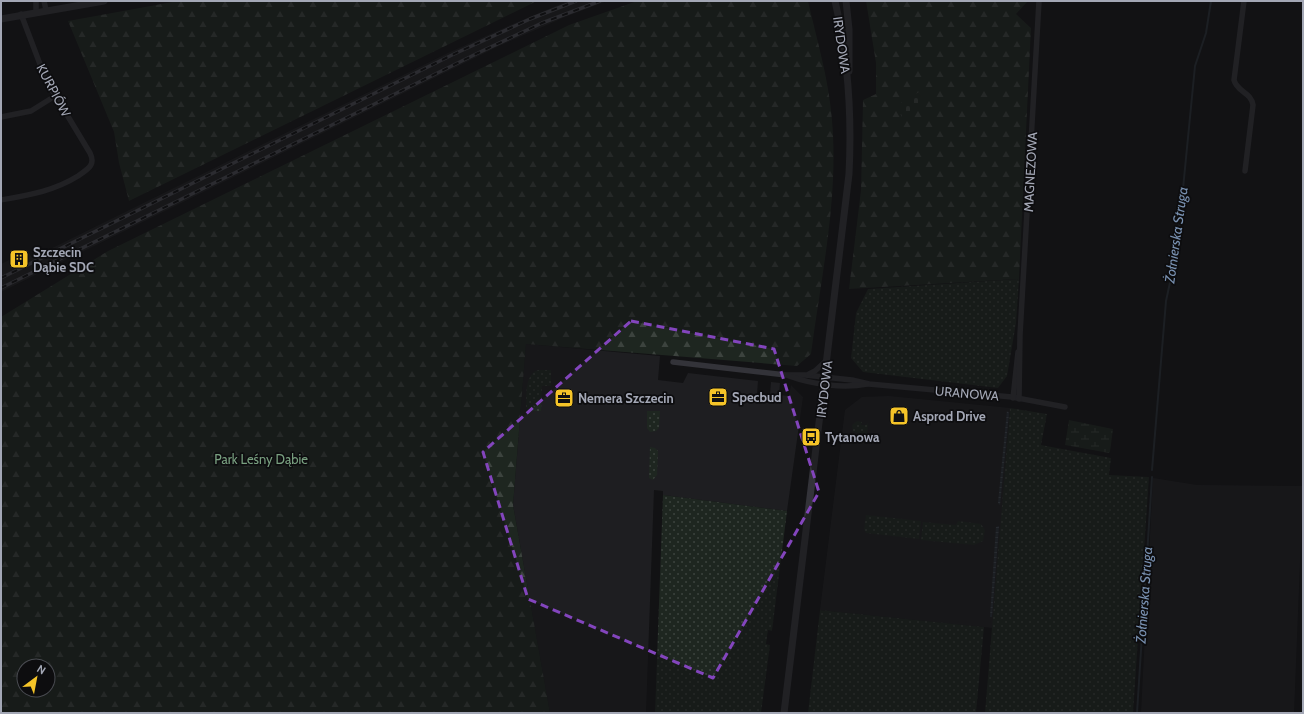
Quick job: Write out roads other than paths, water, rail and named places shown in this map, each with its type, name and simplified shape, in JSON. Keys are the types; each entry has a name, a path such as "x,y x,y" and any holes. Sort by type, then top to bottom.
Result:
{"street":[{"path":"36,1 36,12"},
{"path":"44,1 46,10"},
{"path":"1,19 22,14 104,1"},
{"name":"IRYDOWA","path":"835,1 848,89"},
{"name":"IRYDOWA","path":"784,713 849,174 850,135 848,89 850,29 846,1"},
{"name":"MAGNEZOWA","path":"1019,399 1020,336 1039,1"},
{"path":"1244,1 1234,80 1238,89 1250,96 1253,105 1245,171"},
{"name":"KURPIÓW","path":"1,200 38,193 58,187 91,167 93,163 90,152 43,72 22,14"},
{"path":"1,117 31,111 56,96"},
{"name":"MAGNEZOWA","path":"1013,398 1020,336"},
{"path":"805,375 815,371 828,358"},
{"path":"673,362 786,375 805,375 825,380"},
{"path":"786,375 801,380 825,380"},
{"name":"URANOWA","path":"825,380 860,386 869,384 1013,398 1065,407"}],"waterway":[{"name":"Żołnierska Struga","path":"1152,470 1166,301 1177,250 1195,66 1206,33 1211,1"},
{"name":"Żołnierska Struga","path":"1137,713 1152,477"}],"railway":[{"path":"1,278 452,55 530,19 576,1"},
{"path":"1,288 478,53 542,23 600,1"}],"place":[{"name":"Szczecin Dąbie SDC","path":"19,259"},
{"name":"Specbud","path":"718,397"},
{"name":"Nemera Szczecin","path":"564,398"},
{"name":"Asprod Drive","path":"899,416"},
{"name":"Tytanowa","path":"811,437"}],"park label":[{"name":"Park Leśny Dąbie","path":"261,459"}]}
